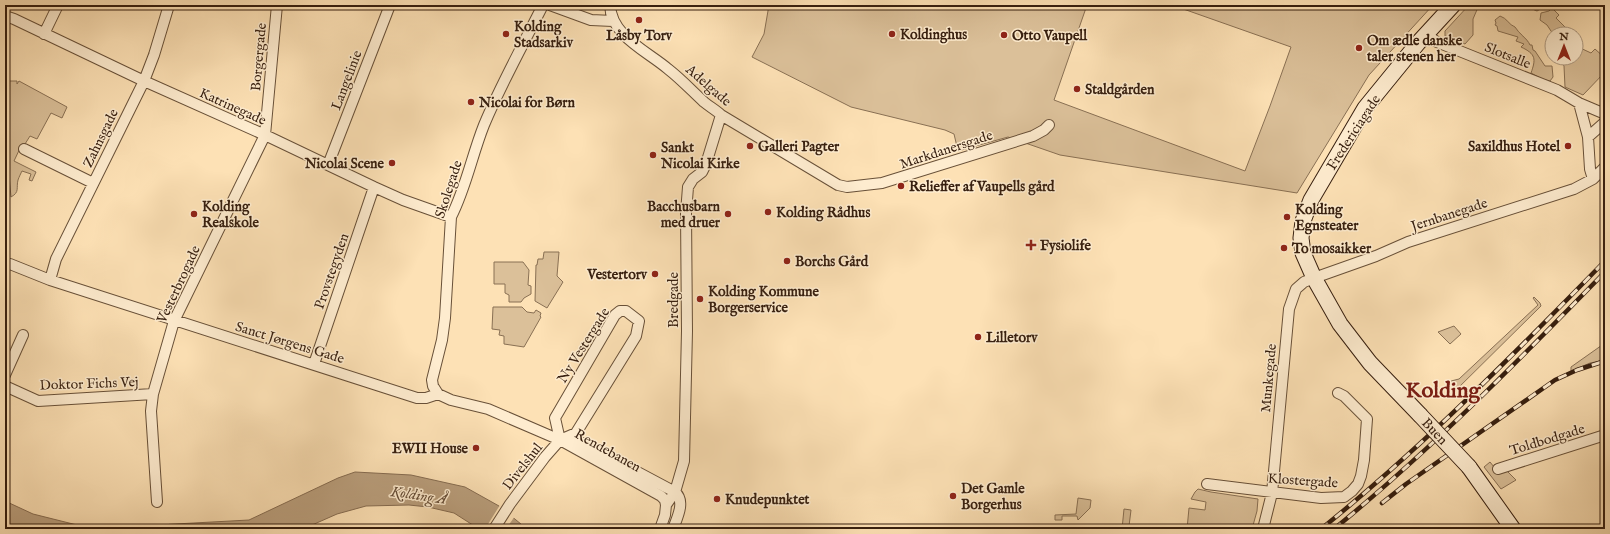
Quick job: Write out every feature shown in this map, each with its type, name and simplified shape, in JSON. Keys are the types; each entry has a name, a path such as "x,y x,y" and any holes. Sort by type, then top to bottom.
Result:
{"main road":[{"name":"Fredericiagade","path":"1314,278 1303,254 1301,238 1303,221 1310,200 1365,108 1426,34 1453,5"},
{"name":"Buen","path":"1314,278 1340,324 1370,363 1469,467 1513,529"}],"street":[{"path":"44,34 58,5"},
{"name":"Zahnsgade","path":"50,280 56,259 144,81 154,55 169,5"},
{"name":"Borgergade","path":"265,135 277,5"},
{"name":"Langelinie","path":"328,165 390,5"},
{"name":"Skolegade","path":"438,394 433,386 432,380 442,340 445,318 451,217 457,206 493,103 543,5"},
{"path":"550,5 584,18 597,21 613,21 610,5"},
{"name":"Katrinegade","path":"5,16 144,81 265,135 374,187 403,200 451,217"},
{"name":"Adelgade","path":"613,21 637,47 668,69 721,116 838,185 847,188"},
{"name":"Slotsalle","path":"1426,34 1437,42 1557,90 1579,103 1605,114"},
{"path":"1579,103 1588,137 1590,169 1593,179"},
{"name":"Bredgade","path":"660,529 665,515 666,504 675,492 684,460 687,331 686,213 688,187 693,179 702,172 706,164 721,116"},
{"path":"1588,137 1605,122"},
{"name":"Markdanersgade","path":"847,188 882,183 1033,136 1044,130 1049,125"},
{"name":"Vesterbrogade","path":"157,502 151,411 152,394 174,321 265,135"},
{"path":"24,148 93,184"},
{"name":"Jernbanegade","path":"1314,278 1376,256 1408,242 1574,188 1593,179 1605,167"},
{"name":"Provstegyden","path":"314,364 374,187"},
{"name":"Sanct Jørgens Gade","path":"10,264 50,280 174,321 314,364 417,398 426,398 438,394"},
{"name":"Munkegade","path":"1263,529 1272,493 1289,309 1296,289 1304,282 1314,278"},
{"name":"Ny Vestergade","path":"620,311 626,311 639,321 636,336 576,433 560,440 555,418 615,315 620,311"},
{"path":"5,375 23,335"},
{"name":"Doktor Fichs Vej","path":"5,386 38,401 152,394"},
{"name":"Klostergade","path":"1207,484 1321,498 1344,497 1358,484 1364,460 1367,419 1344,396 1338,393"},
{"path":"438,394 451,400 488,409 560,440"},
{"name":"Toldbodgade","path":"1498,469 1605,435"},
{"name":"Rendebanen","path":"560,440 583,443 675,492"},
{"name":"Rendebanen","path":"560,440 661,496 665,500 666,504"},
{"name":"Divelshul","path":"494,529 506,509 545,457 560,440"},
{"name":"Bredgade","path":"673,529 680,509 680,501 675,492"}],"shaded area":[{"path":"769,5 1087,5 1054,100 1245,171 1291,47 1172,5 1433,5 1369,75 1297,193 1060,155 1008,137 958,151 954,134 945,130 851,107 752,57 764,34"},
{"path":"1469,5 1479,5 1473,19 1473,35 1465,44 1445,36 1445,31"},
{"path":"1527,5 1542,5 1544,7 1537,11"},
{"path":"1552,8 1559,15 1556,18 1564,26 1548,26 1540,20 1541,13 1549,11"},
{"path":"1500,16 1504,18 1515,27 1530,45 1532,45 1533,50 1544,66 1552,66 1553,77 1550,81 1542,79 1531,73 1534,64 1534,57 1530,52 1521,47 1524,44 1516,41 1518,37 1498,31 1497,26 1495,25 1495,20"},
{"path":"1595,49 1605,58 1605,72 1583,95 1565,87 1564,66 1584,66 1584,50 1591,53"},
{"path":"17,81 17,84 19,81 67,107 62,118 51,113 37,139 30,136 25,144 22,144 14,161 36,172 32,181 29,180 31,174 22,171 18,180 17,192 11,197 5,133 5,82"},
{"path":"544,252 559,252 557,276 563,282 547,308 535,301 536,265 538,259 543,259"},
{"path":"494,262 523,262 529,270 528,285 531,286 531,294 524,298 521,302 509,302 509,295 505,293 505,284 494,284"},
{"path":"1534,297 1541,306 1450,396 1448,393 1454,386 1451,381 1459,379 1538,305 1533,298"},
{"path":"493,307 522,307 527,312 534,313 536,310 541,313 541,317 524,347 504,344 504,336 499,335 500,330 492,329"},
{"path":"1454,326 1461,334 1450,344 1438,332"},
{"path":"1605,343 1605,360 1590,363 1571,371 1571,367"},
{"path":"1490,462 1498,472 1507,471 1516,480 1501,489 1484,467"},
{"path":"1198,489 1258,499 1257,511 1252,529 1187,529 1189,508 1205,510 1206,502 1191,499"},
{"path":"1078,498 1091,500 1090,508 1078,520 1077,516 1062,516 1062,520 1055,520 1055,515 1076,514"},
{"path":"1124,509 1131,510 1129,526 1124,526 1124,529 1122,529"}],"water":[{"name":"Kolding Å","path":"355,472 411,475 465,487 499,506 527,529 479,529 454,513 428,507 409,505 366,506 337,514 303,529 5,529 5,501 33,514 81,526 120,527 249,520 338,478"}],"pier":[{"path":"500,505 515,516 506,529 485,529"},
{"path":"169,523 169,529 151,529 151,524"}],"railway":[{"path":"1321,529 1359,498 1432,433 1537,331 1605,261"},
{"path":"1334,529 1405,468 1507,372 1605,272"},
{"path":"1382,503 1406,484 1555,380 1577,370 1605,361"}],"place":[{"name":"Låsby Torv","path":"639,20"},
{"name":"Kolding Stadsarkiv","path":"506,34"},
{"name":"Koldinghus","path":"892,34"},
{"name":"Otto Vaupell","path":"1004,35"},
{"name":"Om ædle danske taler stenen her","path":"1359,48"},
{"name":"Staldgården","path":"1077,89"},
{"name":"Nicolai for Børn","path":"471,102"},
{"name":"Galleri Pagter","path":"750,146"},
{"name":"Saxildhus Hotel","path":"1568,146"},
{"name":"Sankt Nicolai Kirke","path":"653,155"},
{"name":"Nicolai Scene","path":"392,163"},
{"name":"Relieffer af Vaupells gård","path":"901,186"},
{"name":"Kolding Rådhus","path":"768,212"},
{"name":"Kolding Realskole","path":"194,214"},
{"name":"Bacchusbarn med druer","path":"728,214"},
{"name":"Kolding Egnsteater","path":"1287,217"},
{"name":"Fysiolife","path":"1031,245"},
{"name":"To mosaikker","path":"1284,248"},
{"name":"Borchs Gård","path":"787,261"},
{"name":"Vestertorv","path":"655,274"},
{"name":"Kolding Kommune Borgerservice","path":"700,299"},
{"name":"Lilletorv","path":"978,337"},
{"name":"EWII House","path":"476,448"},
{"name":"Det Gamle Borgerhus","path":"953,496"},
{"name":"Knudepunktet","path":"717,499"}],"district":[{"name":"Kolding","path":"1443,389"}]}
